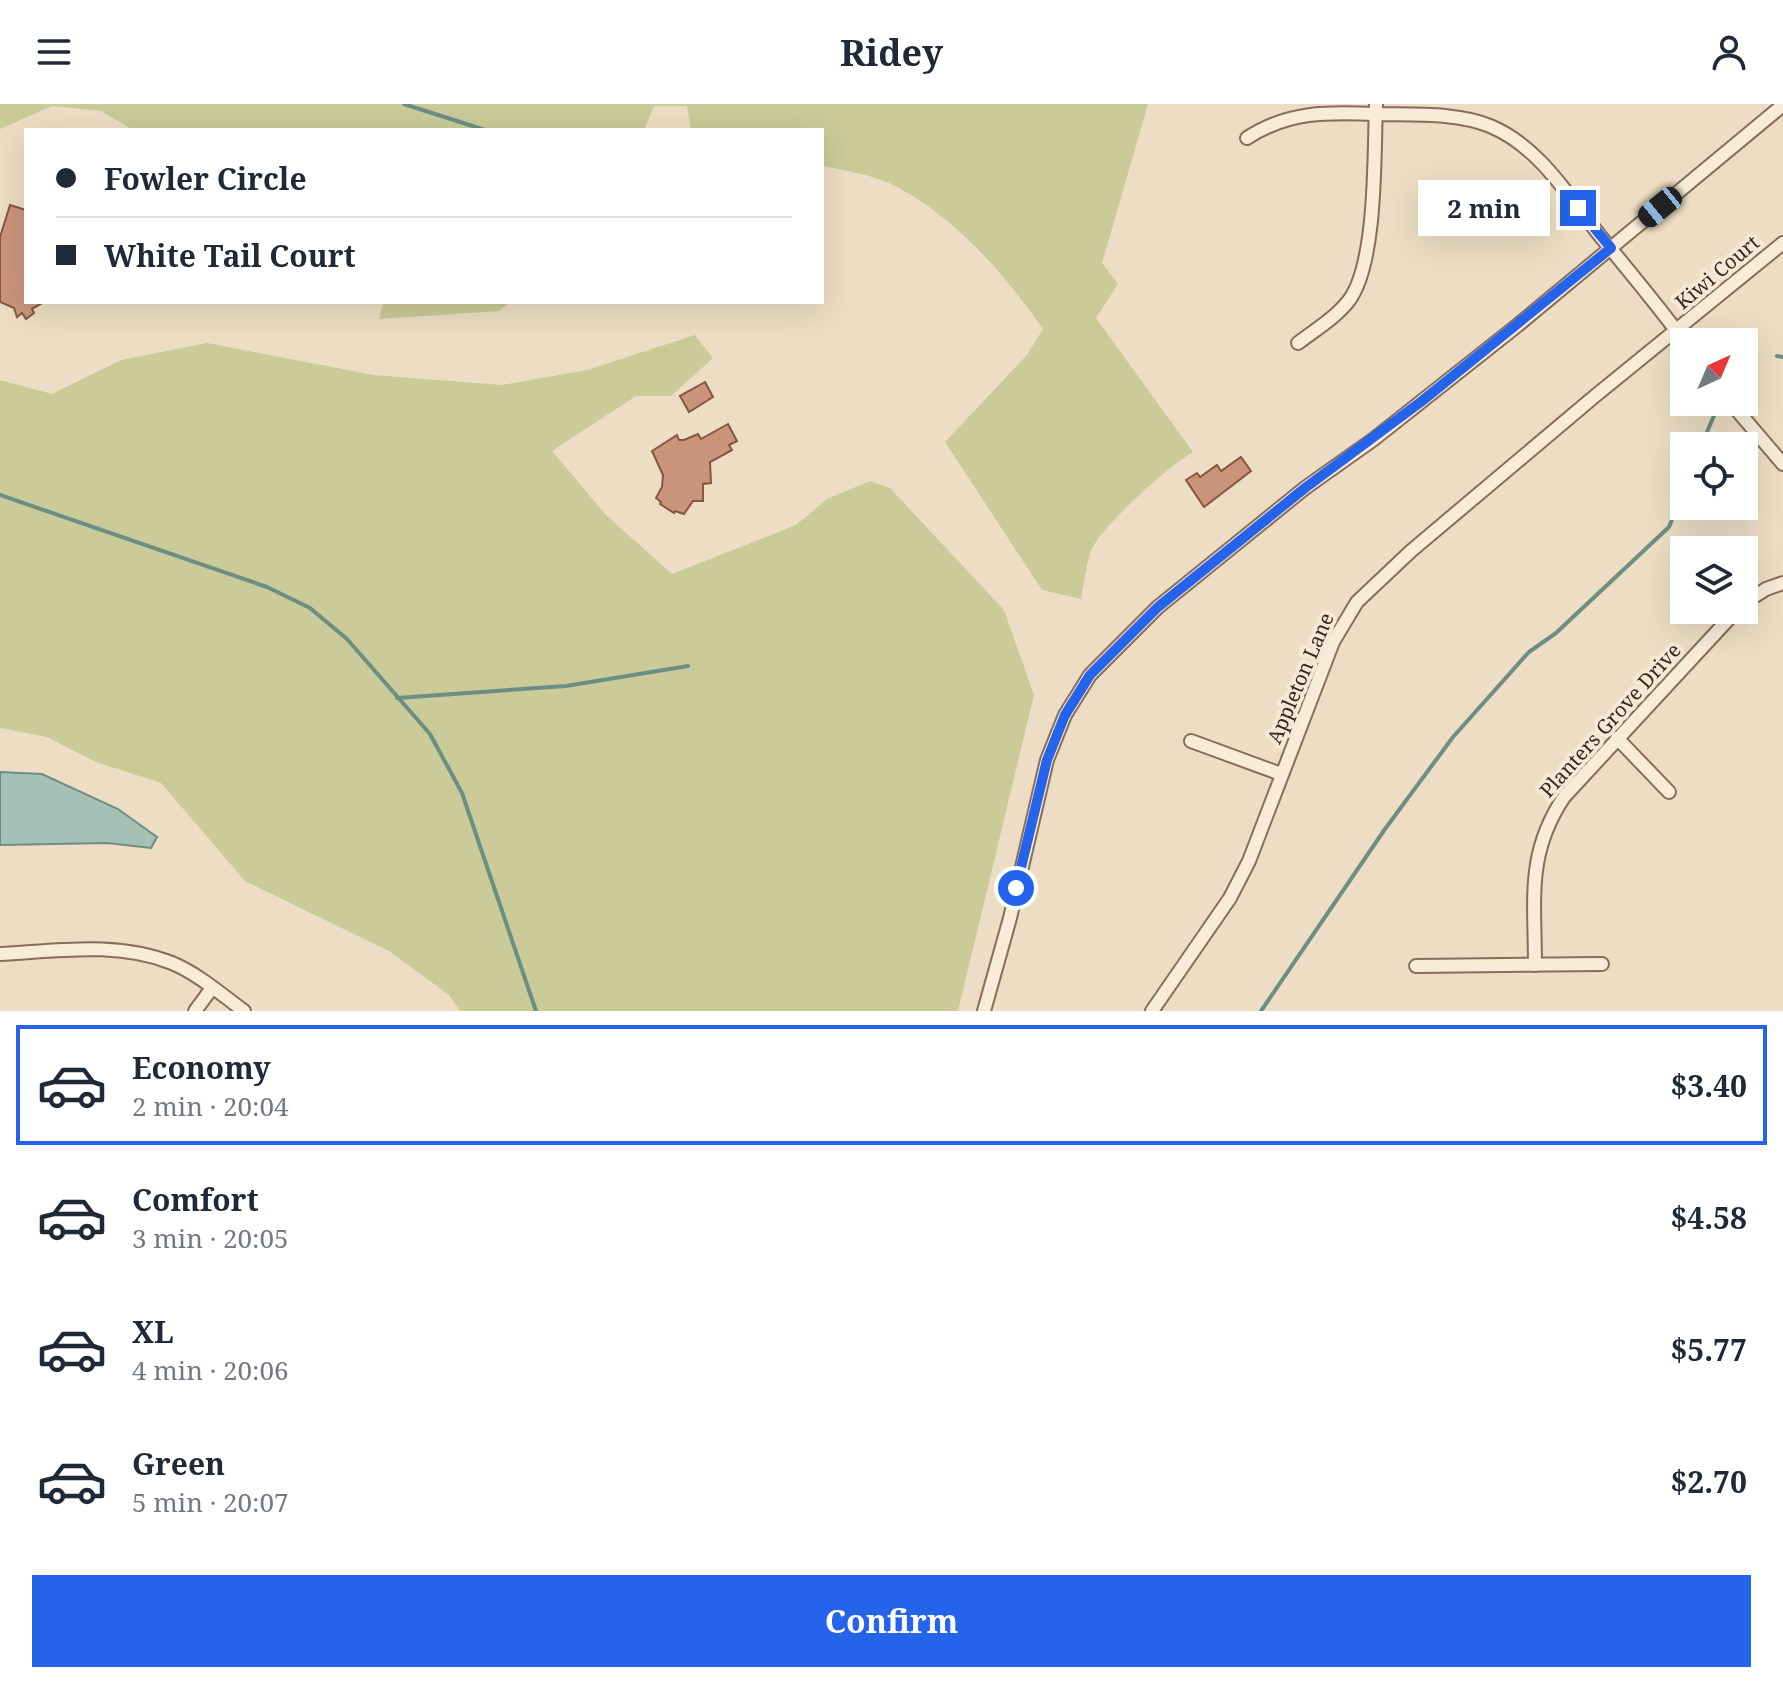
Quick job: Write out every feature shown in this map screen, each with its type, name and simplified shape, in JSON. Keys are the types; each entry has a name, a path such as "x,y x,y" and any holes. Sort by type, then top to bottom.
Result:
{"street":[{"path":"984,1011 1010,918 1047,760 1065,715 1090,675 1169,598 1305,488 1422,401 1783,105"},
{"path":"1298,343 1349,300 1362,276 1367,247 1376,109"},
{"path":"1247,138 1295,115 1376,109 1463,119 1488,125 1510,135 1547,169 1674,328"},
{"name":"Kiwi Court","path":"1691,328 1783,243"},
{"name":"Appleton Lane","path":"1152,1011 1230,898 1253,851 1333,642 1357,602 1411,551 1595,396 1670,345"},
{"path":"1742,416 1783,464"},
{"path":"1758,594 1783,583"},
{"name":"Planters Grove Drive","path":"1535,965 1534,869 1549,820 1564,797 1724,624"},
{"path":"1617,738 1669,792"},
{"path":"1191,741 1281,774"},
{"path":"0,954 122,950 172,963 244,1011"},
{"path":"1416,966 1602,964"},
{"path":"195,1011 212,988"}],"green space":[{"path":"0,104 1148,104 1102,263 1118,284 1096,318 1193,452 1137,497 1097,540 1089,557 1081,599 1042,590 945,442 1026,356 1043,329 979,250 921,201 891,184 824,166 824,128 691,128 687,106 654,106 645,128 130,128 101,111 52,106 0,129"},
{"path":"383,304 508,304 499,311 379,319"},
{"path":"695,335 713,358 671,396 636,396 552,451 606,515 672,574 796,525 827,499 870,481 890,488 1004,610 1034,695 958,1011 460,1011 449,995 389,951 245,881 161,783 96,762 47,737 0,728 0,380 52,394 121,360 207,343 373,375 502,385 587,370"}],"shaded area":[{"path":"0,772 42,774 118,809 157,837 151,848 107,843 0,845"}],"building":[{"path":"10,205 24,209 24,304 41,304 32,309 34,313 26,319 22,313 17,317 14,308 0,302 0,237"},
{"path":"705,382 713,397 689,412 680,396"},
{"path":"728,424 737,441 729,445 732,450 710,462 711,483 703,484 703,501 693,501 684,514 674,513 660,504 656,498 662,487 663,475 652,451 677,435 679,440 698,434 701,439"},
{"path":"1241,457 1251,471 1204,507 1186,480 1197,473 1200,477 1217,465 1221,471"}],"waterway":[{"path":"404,104 479,128"},
{"path":"1777,356 1783,357"},
{"path":"1707,432 1714,416"},
{"path":"0,495 267,587 310,608 347,639 430,734 462,793 536,1011"},
{"path":"1261,1011 1385,829 1453,737 1529,652 1556,633 1669,527 1672,520"},
{"path":"397,698 566,686 688,666"}],"route":[{"path":"1016,888 1047,760 1065,715 1090,675 1158,607 1305,488 1374,439 1518,325 1611,248 1578,208"}]}
